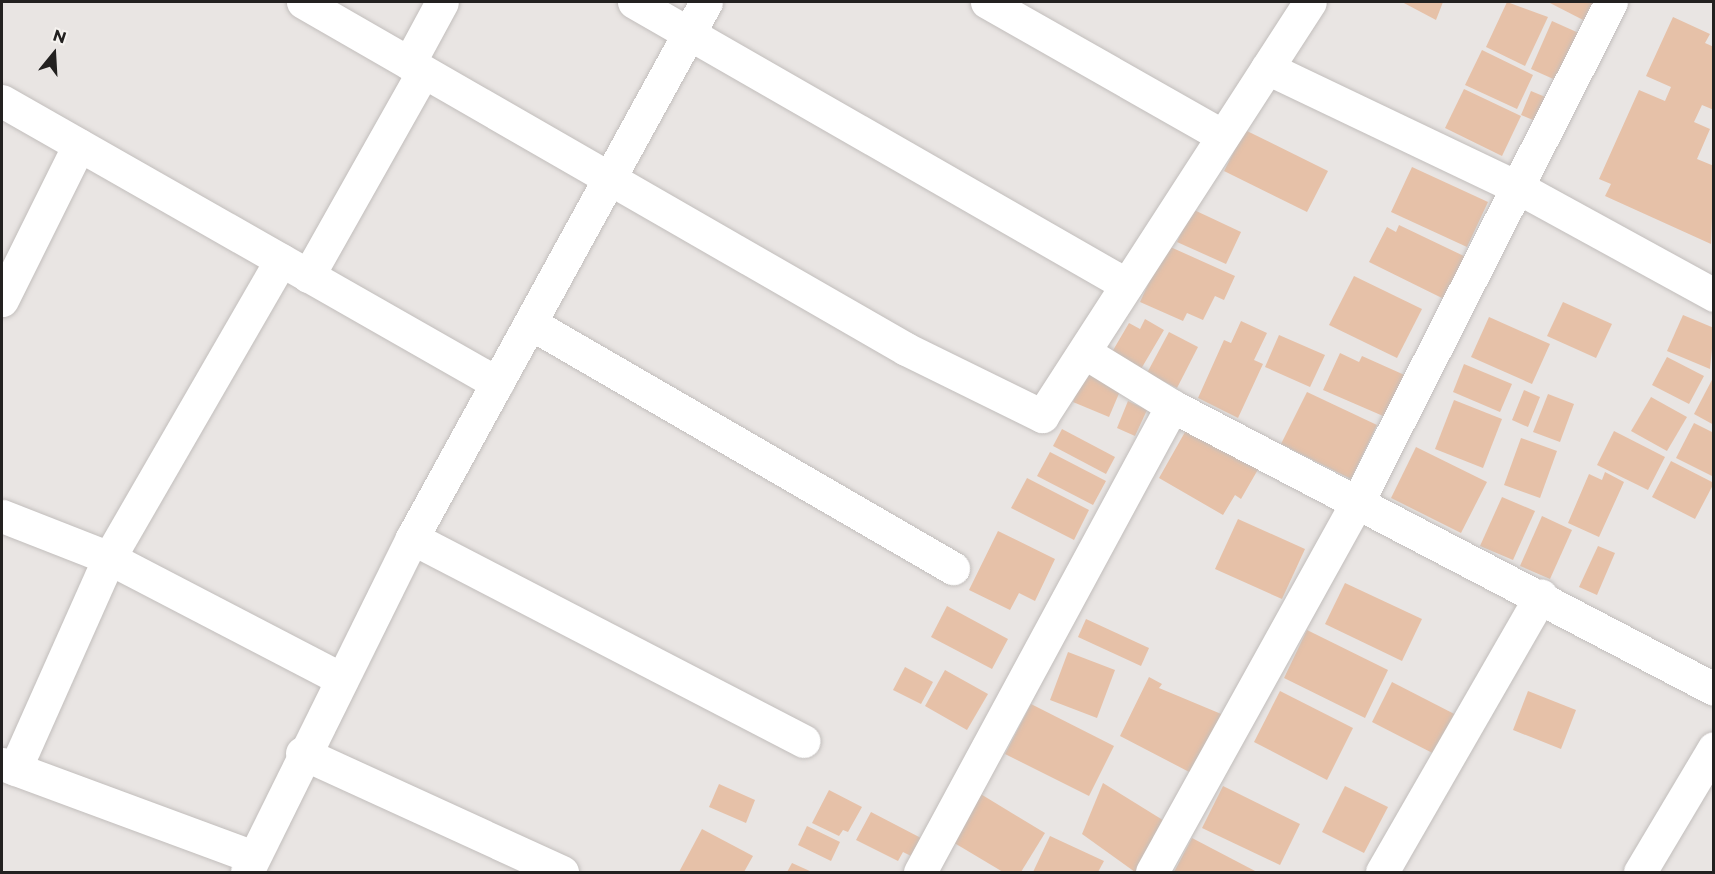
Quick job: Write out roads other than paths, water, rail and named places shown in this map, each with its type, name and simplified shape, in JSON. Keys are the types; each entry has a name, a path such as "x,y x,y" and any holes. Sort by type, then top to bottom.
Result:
{"street":[{"path":"303,2 608,180 906,349 1042,416 1310,2"},
{"path":"442,2 416,68 295,268 109,558 8,766 250,865 302,753 412,538 706,2"},
{"path":"634,2 687,35 1127,285"},
{"path":"987,2 1223,136"},
{"path":"1152,873 1359,499 1611,2"},
{"path":"1267,68 1516,187 1713,296"},
{"path":"2,101 497,383"},
{"path":"2,300 79,145"},
{"path":"530,323 952,568"},
{"path":"1084,352 1172,406 1359,499 1713,689"},
{"path":"920,873 1172,406"},
{"path":"2,516 109,558 340,678"},
{"path":"412,538 802,741"},
{"path":"1382,873 1541,596"},
{"path":"1640,873 1713,748"},
{"path":"302,753 562,873"}]}
